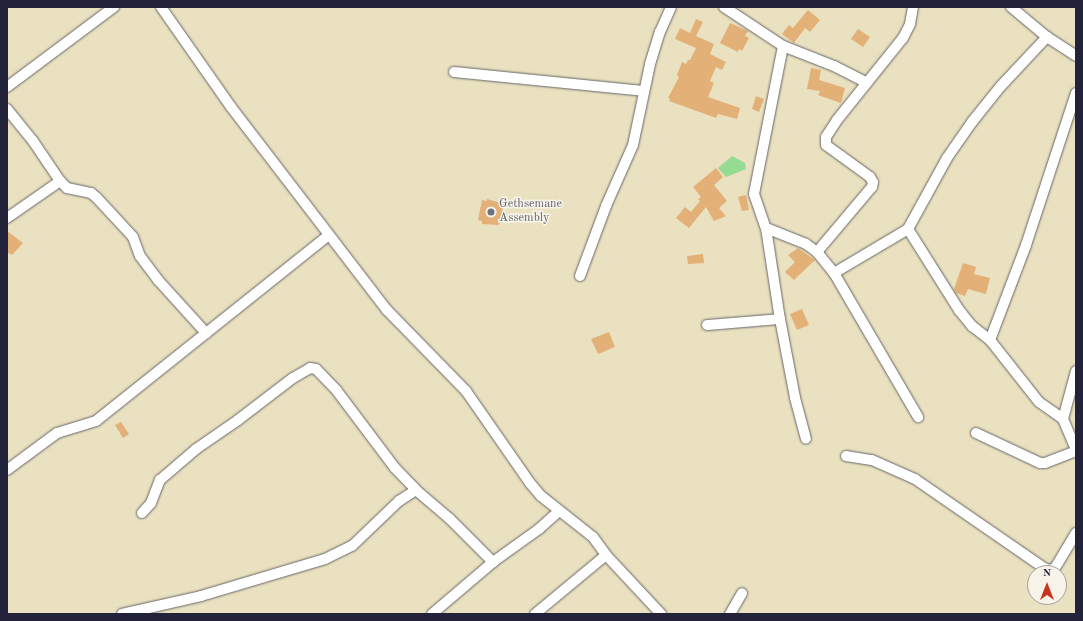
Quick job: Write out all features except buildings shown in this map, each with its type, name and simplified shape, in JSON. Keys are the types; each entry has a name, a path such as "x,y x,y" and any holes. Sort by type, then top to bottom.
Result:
{"street":[{"path":"7,88 114,7"},
{"path":"161,7 231,107 328,236 387,310 466,391 530,483 541,496 593,537 606,555 661,614"},
{"path":"580,276 606,206 633,145 643,90 660,32 671,7"},
{"path":"724,7 783,46 834,66 867,82"},
{"path":"817,252 872,187 873,182 870,177 826,145 825,142 837,120 903,38 910,24 913,7"},
{"path":"1011,7 1047,37 1076,56"},
{"path":"834,273 908,229 948,158 972,122 1000,87 1047,37"},
{"path":"783,46 754,189 756,201 766,228 793,390 806,439"},
{"path":"454,72 643,90"},
{"path":"990,340 1026,245 1076,93"},
{"path":"7,109 33,142 60,181 67,188 91,194 96,197 133,237 140,256 158,280 206,333"},
{"path":"7,218 60,181"},
{"path":"766,228 795,239 817,252 834,273 918,417"},
{"path":"908,229 959,310 972,326 990,340 1039,402 1063,419 1076,450 1045,463 1040,463 976,433"},
{"path":"7,470 57,433 96,421 328,236"},
{"path":"707,325 780,319"},
{"path":"142,513 151,503 160,480 167,473 196,449 238,420 293,378 310,368 316,369 322,373 395,468 416,490 450,519 493,562"},
{"path":"1063,419 1076,371"},
{"path":"846,456 872,460 915,479 1049,570 1055,568 1076,533"},
{"path":"122,614 201,596 325,559 352,546 399,501 416,490"},
{"path":"432,614 493,562 535,532 559,511"},
{"path":"535,614 606,555"},
{"path":"730,614 742,593"}],"green space":[{"path":"732,156 745,163 746,169 726,177 718,168"}],"place":[{"name":"Gethsemane Assembly","path":"491,212"}]}
